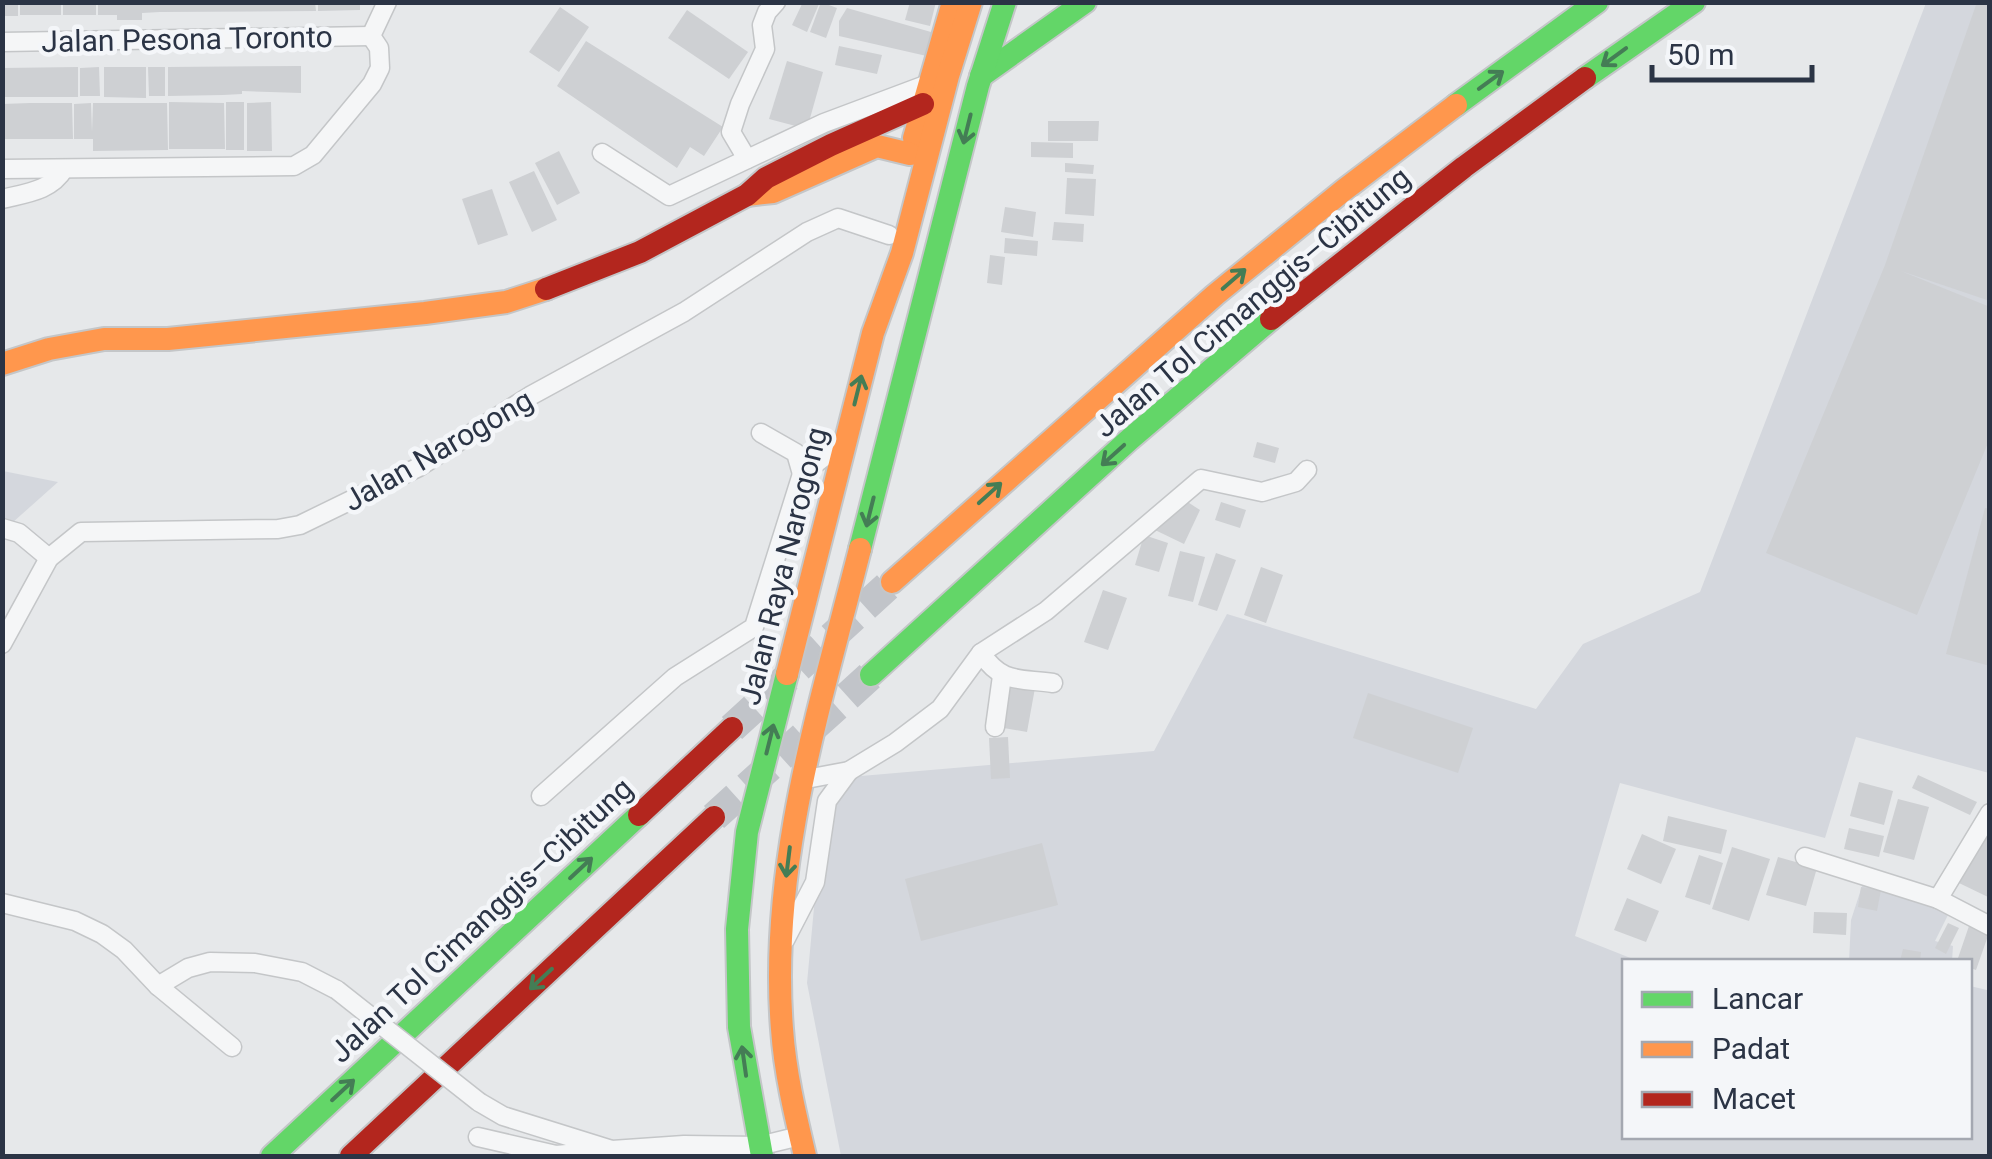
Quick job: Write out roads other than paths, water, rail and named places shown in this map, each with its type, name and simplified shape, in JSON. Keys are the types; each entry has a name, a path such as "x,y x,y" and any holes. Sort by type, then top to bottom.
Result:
{"main road":[{"path":"873,334 889,234 953,2"},
{"name":"Jalan Raya Narogong","path":"761,1151 739,1028 737,929 746,832 873,334 902,254 972,2"},
{"path":"802,1146 780,1014 787,860 801,780 981,76 1005,2"},
{"path":"981,76 1085,2"},
{"name":"Jalan Tol Cimanggis–Cibitung","path":"892,582 1094,399 1264,253 1597,2"},
{"name":"Jalan Tol Cimanggis–Cibitung","path":"871,675 1130,439 1299,295 1635,41 1694,2"},
{"path":"951,68 981,76"},
{"path":"2,364 50,349 104,339 168,339 506,302 640,252 747,195 766,178 926,94"},
{"path":"747,195 773,192 878,146 910,154"},
{"name":"Jalan Tol Cimanggis–Cibitung","path":"272,1156 732,728"},
{"path":"351,1156 714,817"}],"street":[{"path":"2,168 294,166 304,162 372,84 380,68 380,48 371,36 387,2"},
{"path":"747,159 731,132 766,48 762,25 776,2"},
{"name":"Jalan Pesona Toronto","path":"2,42 371,36"},
{"path":"602,153 668,196 824,123 926,94"},
{"path":"2,198 48,187 64,169"},
{"name":"Jalan Narogong","path":"2,644 49,558 80,532 278,530 300,525 419,467 530,396 684,312 807,232 838,218 889,234"},
{"path":"541,796 675,677 754,626 802,474 796,453 761,433"},
{"path":"802,474 846,440"},
{"path":"801,780 849,770 895,743 940,709 981,653 1046,611 1200,480 1262,492 1296,482 1307,470"},
{"path":"2,528 19,533 49,558"},
{"path":"981,653 992,670 1002,676 1053,683"},
{"path":"995,727 1002,676"},
{"path":"781,947 815,882 827,801 849,770"},
{"path":"1938,899 1990,814"},
{"path":"1805,857 1938,899 1990,926"},
{"path":"2,902 75,920 102,934 232,1047"},
{"path":"158,986 188,968 210,962 255,963 302,972 337,990 479,1102 503,1116 612,1150"},
{"path":"478,1137 556,1155 612,1150 761,1151 802,1146"}],"tunnel":[{"path":"732,728 892,582"},
{"path":"714,817 871,675"}]}
